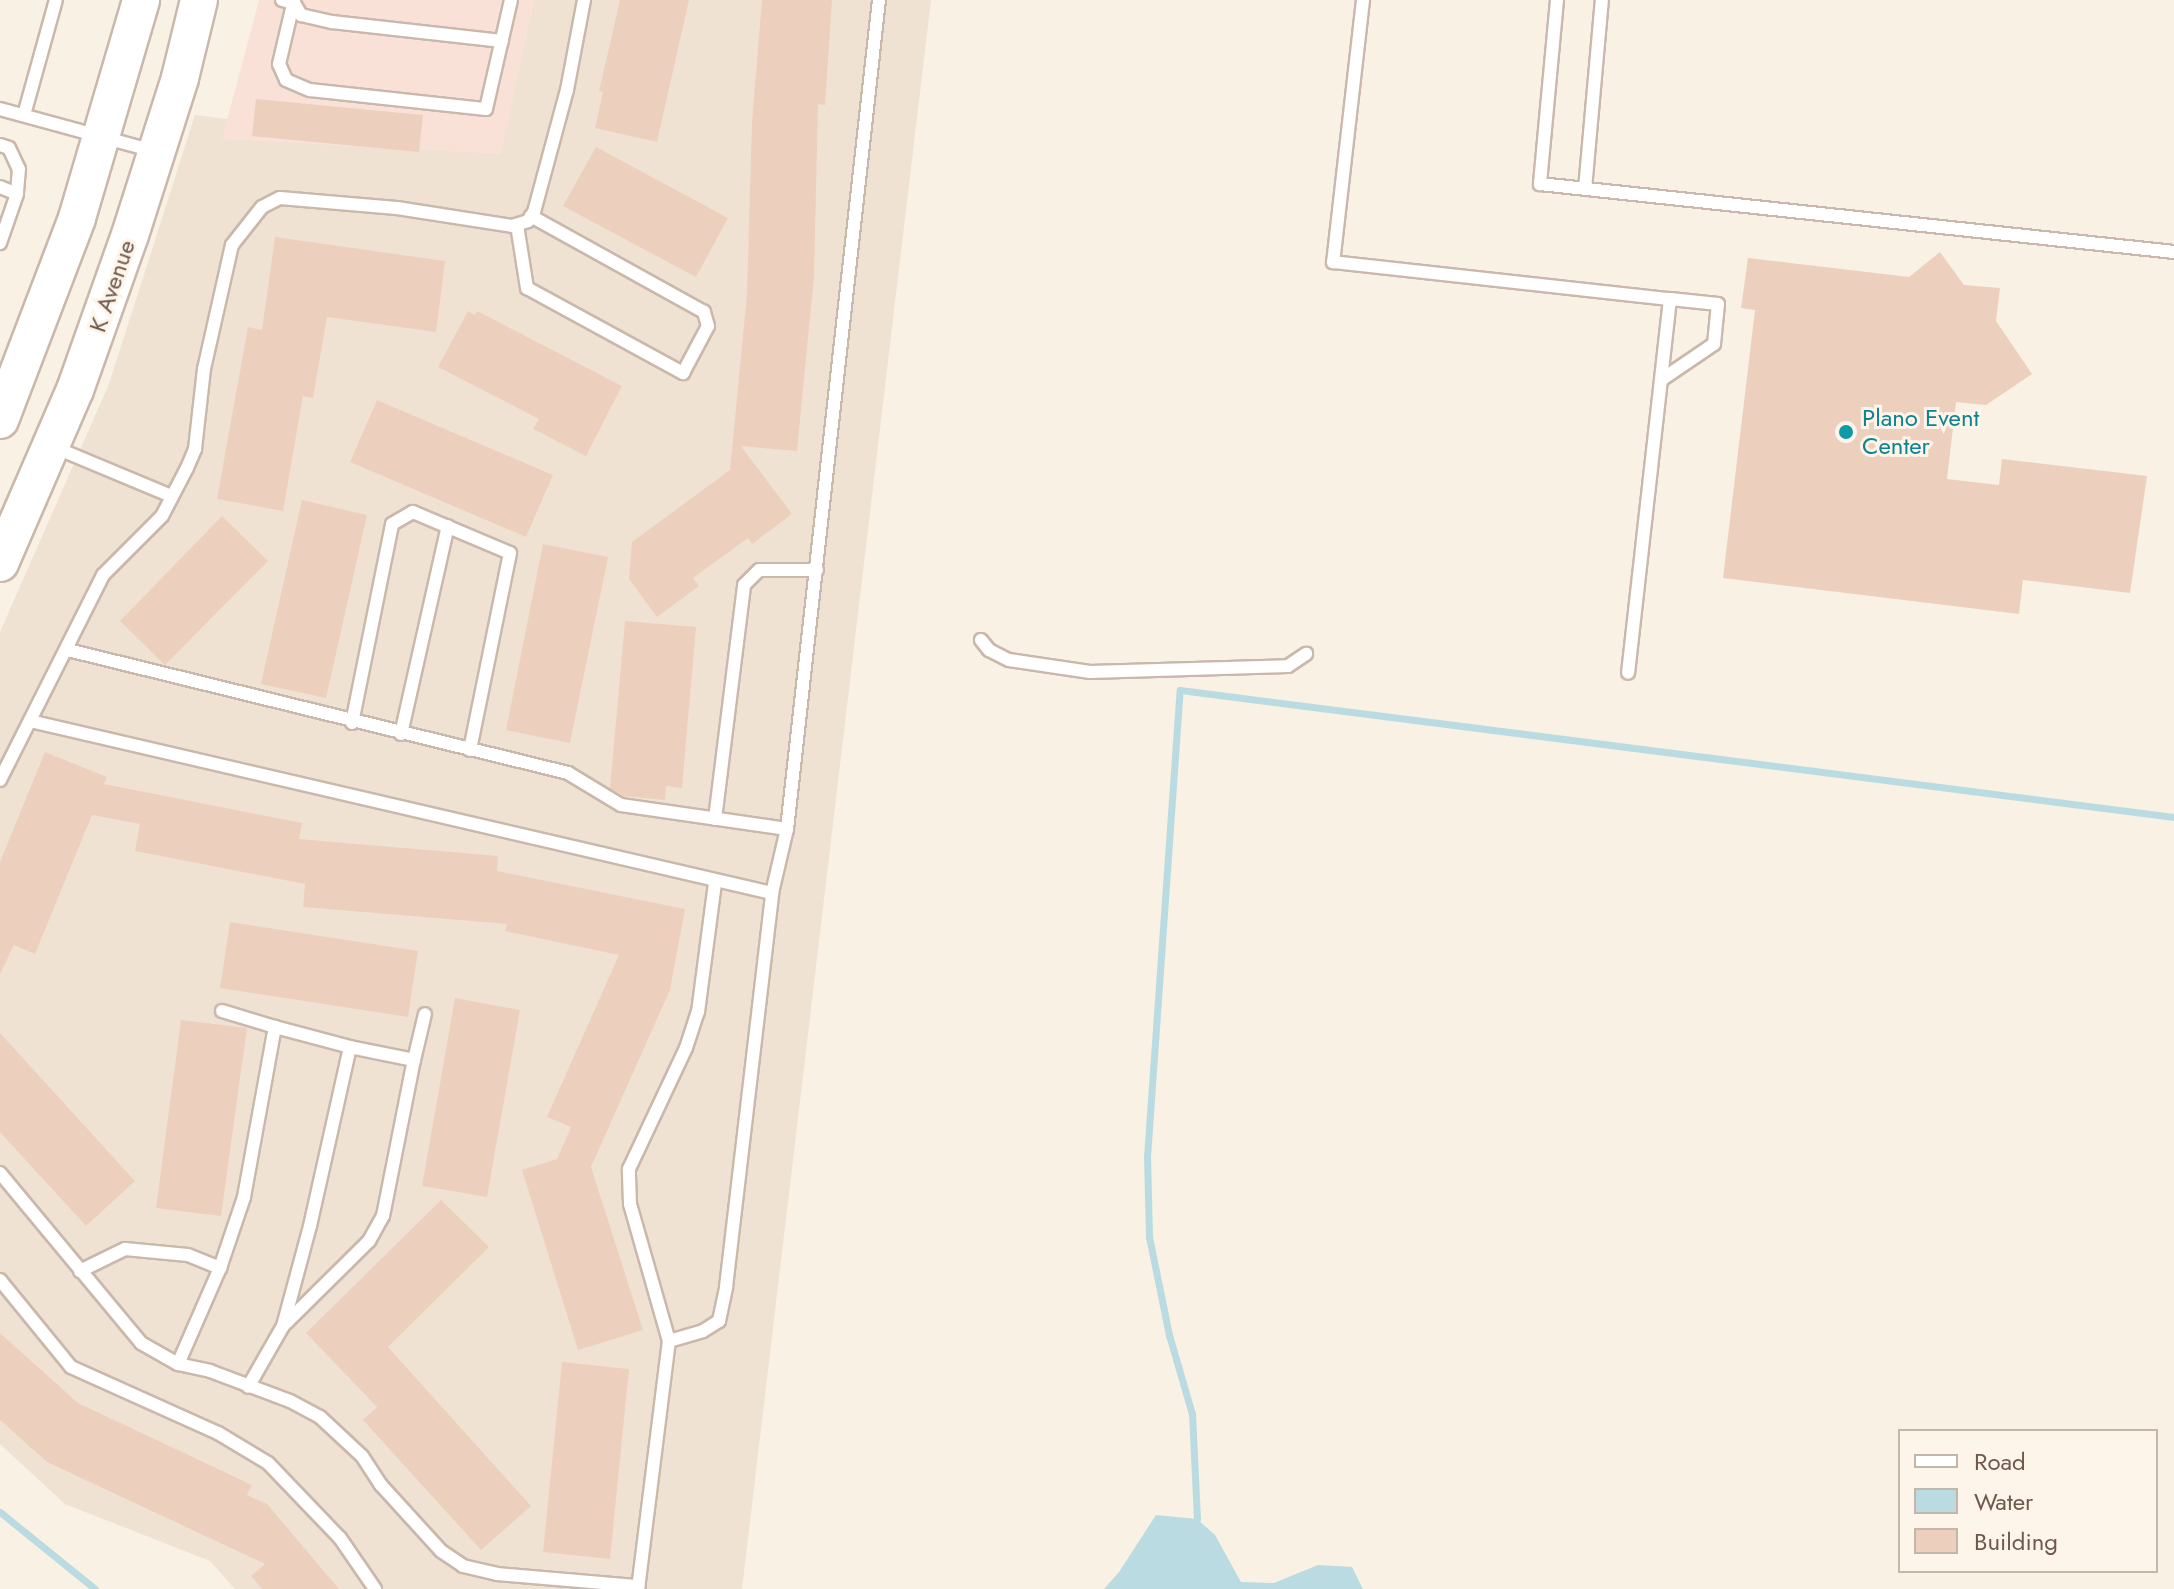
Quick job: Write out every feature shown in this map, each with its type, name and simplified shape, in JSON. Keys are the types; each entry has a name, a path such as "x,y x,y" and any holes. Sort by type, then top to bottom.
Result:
{"main road":[{"path":"51,446 0,422 77,218 141,0"},
{"name":"K Avenue","path":"0,563 80,375 157,152 180,78 199,0"}],"lane":[{"path":"24,115 56,0"},
{"path":"290,1 279,64 286,80 310,90 486,109 511,0"},
{"path":"0,780 103,575 162,516 195,449 204,369 232,245 262,207 280,198 397,208 517,225 531,216 567,90 584,0"},
{"path":"669,1341 703,1331 719,1321 772,893 787,829 879,0"},
{"path":"1363,0 1333,262 1718,304 1714,344 1661,380"},
{"path":"1557,0 1540,184 2174,252"},
{"path":"1585,189 1602,0"},
{"path":"290,1 301,15 332,22 502,41"},
{"path":"0,109 157,152"},
{"path":"0,145 9,148 19,169 17,194 4,220 0,243"},
{"path":"0,187 17,194"},
{"path":"517,225 527,288 683,373 708,326 704,312 531,216"},
{"path":"1628,673 1670,299"},
{"path":"51,446 171,496"},
{"path":"352,723 392,524 413,512 510,553 470,750"},
{"path":"401,734 448,526"},
{"path":"715,819 744,585 759,570 817,570"},
{"path":"981,640 989,650 1009,660 1090,672 1288,666 1306,654"},
{"path":"68,650 352,723 568,773 621,805 787,829"},
{"path":"30,721 772,893"},
{"path":"0,1173 141,1343 178,1364 210,1371 290,1401 320,1417 362,1456 381,1485 441,1551 463,1566 497,1574 638,1588 669,1341 630,1204 629,1169 686,1048 698,1012 715,882"},
{"path":"222,1011 350,1047 414,1060"},
{"path":"283,1326 369,1241 383,1216 425,1014"},
{"path":"178,1364 220,1268 244,1197 275,1027"},
{"path":"248,1387 283,1326 310,1226 350,1047"},
{"path":"80,1271 125,1249 188,1255 220,1268"},
{"path":"0,1280 71,1367 218,1433 268,1463 340,1538 375,1589"}],"shaded area":[{"path":"259,0 534,0 501,154 222,139"},
{"path":"534,0 931,0 742,1589 235,1589 210,1561 65,1504 0,1444 0,632 109,384 195,115 500,154"}],"water":[{"path":"1156,1515 1197,1519 1215,1535 1241,1582 1274,1583 1318,1565 1352,1567 1363,1589 1104,1589 1119,1572"}],"building":[{"path":"620,0 689,0 657,142 595,128 603,92 599,91"},
{"path":"762,0 832,0 825,105 818,104 814,276 797,451 741,446 792,514 752,544 748,538 693,578 699,586 657,617 629,579 632,542 730,470 747,294 752,121"},
{"path":"256,99 423,115 419,152 252,136"},
{"path":"596,147 728,218 696,277 563,206"},
{"path":"275,237 445,261 436,332 327,317 313,398 303,396 283,511 217,499 248,327 262,330"},
{"name":"Plano Event Center","path":"1940,252 1964,285 2000,288 1996,321 2032,374 1986,405 1956,402 1947,479 1999,485 2002,459 2147,476 2130,593 2023,580 2019,614 1723,578 1755,310 1741,308 1748,258 1909,277"},
{"path":"468,311 475,315 477,311 622,386 586,456 533,429 539,419 438,367"},
{"path":"377,400 553,475 526,537 350,462"},
{"path":"302,500 367,515 326,698 261,684"},
{"path":"222,516 268,561 165,665 120,621"},
{"path":"543,544 608,557 570,743 506,730"},
{"path":"625,621 696,627 682,788 666,786 665,800 624,796 610,788"},
{"path":"45,752 107,777 104,784 302,823 299,839 498,856 497,871 685,909 670,990 591,1167 643,1330 578,1350 522,1170 557,1159 571,1127 547,1117 619,955 505,931 507,924 303,907 305,884 135,851 140,824 92,815 35,954 14,945 0,974 0,862"},
{"path":"230,922 418,951 408,1017 220,988"},
{"path":"455,998 520,1010 487,1197 422,1186"},
{"path":"181,1020 247,1028 221,1216 156,1208"},
{"path":"0,1033 135,1181 86,1226 0,1132"},
{"path":"441,1200 489,1247 388,1347 531,1506 481,1550 363,1420 377,1407 306,1333"},
{"path":"0,1333 78,1403 252,1485 247,1495 267,1504 339,1589 262,1589 251,1576 265,1564 47,1462 0,1420"},
{"path":"562,1362 629,1369 610,1559 543,1552"}],"waterway":[{"path":"1197,1519 1192,1414 1169,1335 1149,1237 1147,1157 1180,690 2174,817"},
{"path":"0,1512 95,1589"}],"place":[{"name":"Plano Event Center","path":"1846,432"}]}
